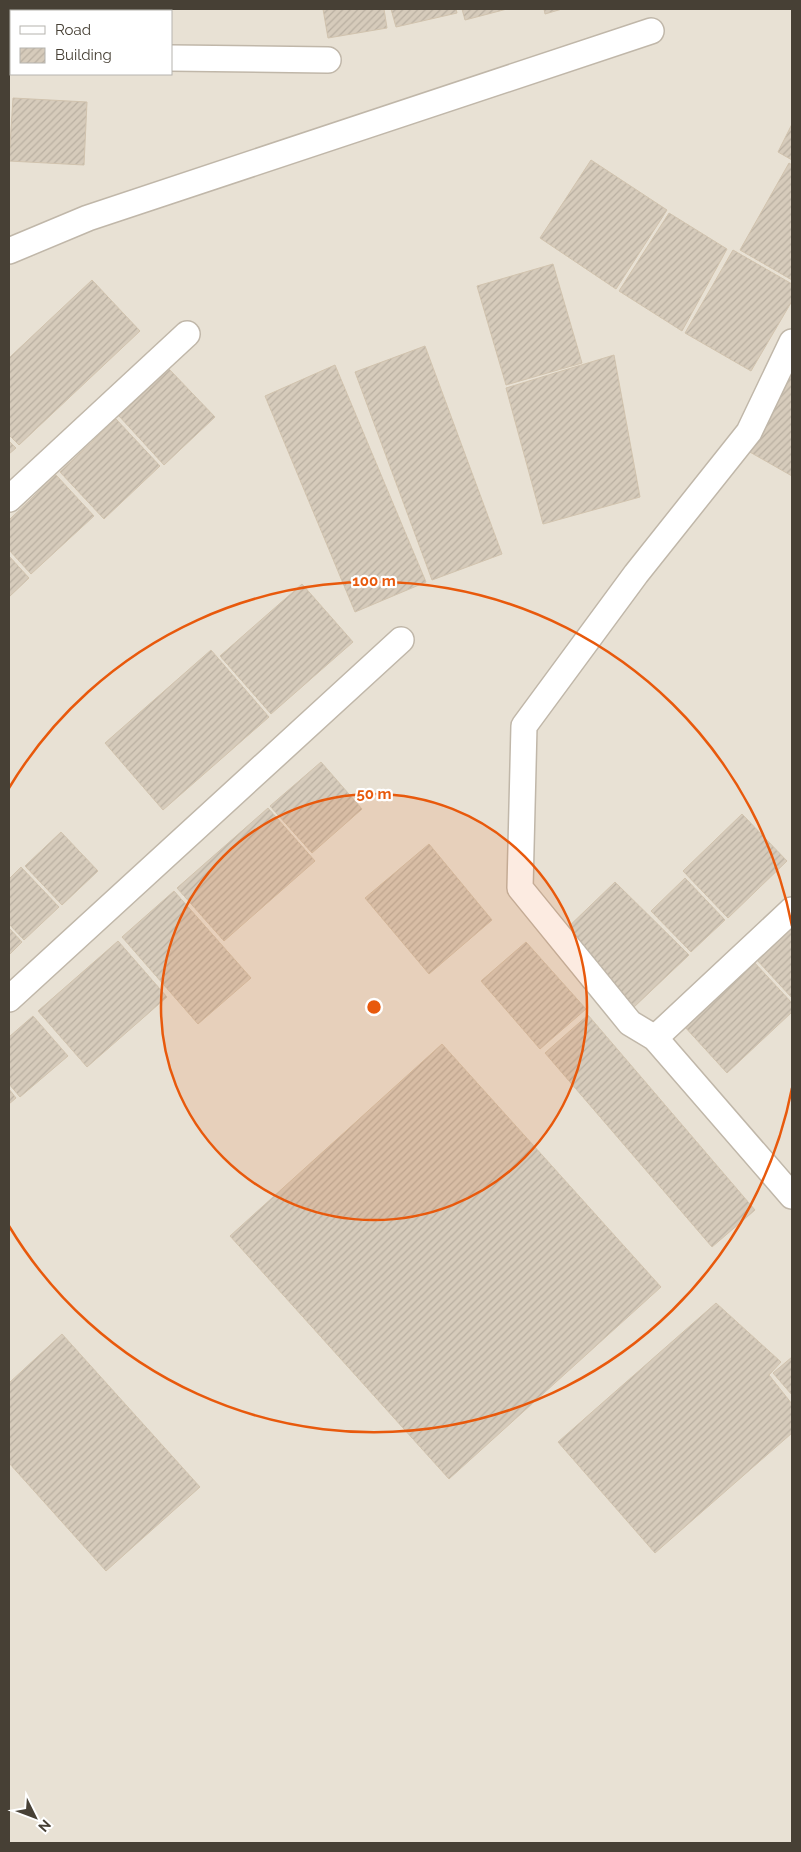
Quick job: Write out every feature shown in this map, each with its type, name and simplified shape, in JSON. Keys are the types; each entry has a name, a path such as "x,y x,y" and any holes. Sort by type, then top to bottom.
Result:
{"street":[{"path":"9,251 88,218 651,31"},
{"path":"172,58 328,60"},
{"path":"9,499 187,334"},
{"path":"792,342 749,432 636,574 524,726 520,888 630,1022 655,1038 792,1196"},
{"path":"9,999 401,640"},
{"path":"655,1038 792,910"}],"shaded area":[{"path":"9,9 792,9 792,1843 9,1843"}],"building":[{"path":"323,9 384,9 387,28 328,38"},
{"path":"391,9 456,9 457,13 396,27"},
{"path":"462,9 507,9 465,20"},
{"path":"544,9 562,9 545,14"},
{"path":"13,98 87,102 84,165 9,161"},
{"path":"792,124 792,160 778,152"},
{"path":"591,160 667,210 616,289 540,238"},
{"path":"789,163 792,165 792,280 740,250"},
{"path":"669,213 727,249 682,331 619,291"},
{"path":"733,250 792,284 792,301 751,371 685,333"},
{"path":"553,264 582,363 506,385 477,286"},
{"path":"92,280 140,331 19,445 9,435 9,358"},
{"path":"425,346 502,554 432,580 355,372"},
{"path":"614,355 640,497 543,524 506,388"},
{"path":"335,365 426,582 355,612 265,396"},
{"path":"169,369 215,417 164,465 119,416"},
{"path":"792,373 792,476 748,451"},
{"path":"116,419 160,466 104,519 60,472"},
{"path":"9,441 16,448 9,454"},
{"path":"56,475 94,516 31,574 9,550 9,520"},
{"path":"9,556 29,578 9,597"},
{"path":"302,584 353,642 271,714 220,656"},
{"path":"211,650 269,717 163,810 105,743"},
{"path":"321,762 362,809 312,853 270,806"},
{"path":"268,808 315,861 224,941 177,888"},
{"path":"742,814 787,861 728,918 683,871"},
{"path":"61,832 98,871 62,905 25,866"},
{"path":"429,844 492,920 429,974 365,898"},
{"path":"21,867 59,907 24,940 9,924 9,879"},
{"path":"685,878 725,920 691,952 651,911"},
{"path":"615,882 689,955 633,1008 562,933"},
{"path":"174,891 251,978 198,1024 122,937"},
{"path":"792,925 792,998 756,959"},
{"path":"9,928 22,942 9,955"},
{"path":"118,941 167,997 87,1067 38,1011"},
{"path":"526,942 586,1009 540,1049 481,981"},
{"path":"753,961 792,1003 792,1012 727,1073 684,1026"},
{"path":"588,1015 755,1210 712,1247 545,1053"},
{"path":"33,1016 68,1056 20,1097 9,1084 9,1037"},
{"path":"442,1044 661,1287 449,1479 230,1236"},
{"path":"9,1089 16,1098 9,1104"},
{"path":"716,1303 781,1362 769,1375 792,1404 792,1433 655,1553 558,1442"},
{"path":"62,1334 200,1487 106,1571 9,1463 9,1383"},
{"path":"792,1357 792,1395 773,1373"}]}
